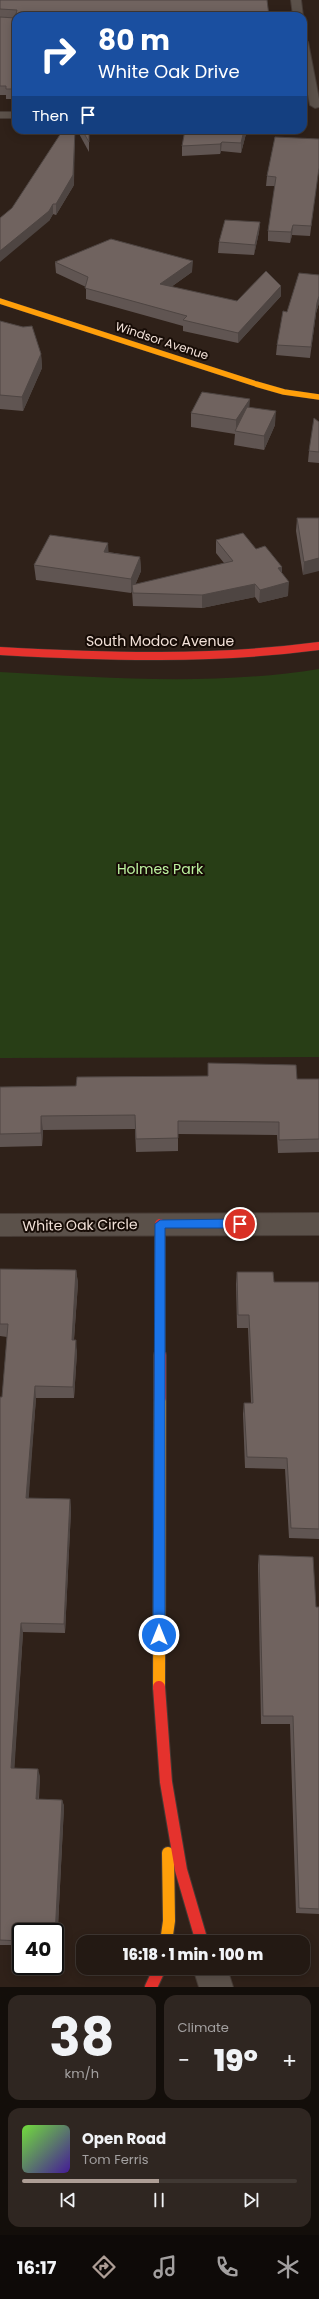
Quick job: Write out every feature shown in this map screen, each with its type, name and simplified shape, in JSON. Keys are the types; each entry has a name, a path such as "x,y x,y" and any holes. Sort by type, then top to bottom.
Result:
{"street":[{"path":"296,0 298,12"},
{"path":"307,60 317,105 307,106"},
{"path":"0,115 12,115"},
{"name":"Windsor Avenue","path":"0,301 256,384 284,392 319,398"},
{"name":"South Modoc Avenue","path":"0,651 145,658 209,658 257,654 319,646"},
{"path":"160,1224 159,1699 166,1782 169,1921 167,1935"},
{"name":"White Oak Circle","path":"0,1226 319,1224"},
{"path":"166,1782 181,1870 200,1935"},
{"path":"151,1987 157,1975"},
{"path":"212,1975 216,1987"}],"green space":[{"name":"Holmes Park","path":"319,669 319,1057 0,1058 0,672 120,678 200,679 279,674"}],"building":[{"path":"0,0 267,0 268,12 16,12 17,10 0,9"},
{"path":"0,17 12,18 12,89 6,89 6,86 0,86"},
{"path":"60,134 75,134 73,175 56,204 53,204 49,211 0,251 0,218 12,208"},
{"path":"84,134 89,134 89,142"},
{"path":"184,134 243,134 241,143 222,142 220,144 182,146"},
{"path":"275,137 319,139 319,168 311,226 293,225 291,232 268,231 276,177 267,176"},
{"path":"225,220 260,222 255,245 219,242"},
{"path":"111,239 193,261 160,284 237,301 266,271 281,286 238,333 183,320 187,316 85,288 88,277 55,262"},
{"path":"299,273 319,275 319,296 311,347 277,345 283,311 287,312"},
{"path":"0,321 23,327 32,326 41,354 22,397 0,395"},
{"path":"202,392 250,399 236,420 191,413"},
{"path":"247,407 276,411 264,436 235,431"},
{"path":"314,418 319,422 319,452 309,451"},
{"path":"297,518 319,518 319,558 304,562"},
{"path":"243,533 256,549 265,546 282,567 278,568 289,582 260,590 255,584 202,595 133,593 132,585 233,561 216,540"},
{"path":"50,535 108,543 104,552 140,557 131,579 34,565"},
{"path":"208,1063 296,1065 297,1079 319,1079 319,1139 279,1140 279,1122 178,1121 178,1138 136,1139 135,1115 41,1116 41,1133 0,1134 0,1087 76,1086 77,1077 208,1076"},
{"path":"0,1269 76,1270 72,1340 76,1340 73,1387 35,1386 26,1498 70,1499 64,1624 21,1623 11,1768 38,1769 36,1799 62,1800 56,1923 12,1923 12,1941 0,1940 0,1397 2,1397 8,1324 0,1324"},
{"path":"237,1272 273,1272 274,1282 319,1282 319,1529 291,1528 287,1458 247,1457 244,1403 253,1403 249,1315 238,1315"},
{"path":"259,1555 313,1557 316,1607 319,1607 319,1909 299,1908 293,1716 263,1716"}],"traffic: slow":[{"path":"0,301 256,384 284,392 319,397"},
{"path":"159,1687 160,1398"},
{"path":"167,1935 169,1921 168,1853"}],"traffic: jam":[{"path":"0,651 120,657 200,657 239,655 319,646"},
{"path":"160,1224 160,1398"},
{"path":"159,1687 166,1782 181,1870 200,1935"},
{"path":"151,1987 157,1975"}],"route":[{"path":"159,1635 160,1224 240,1224"}]}
